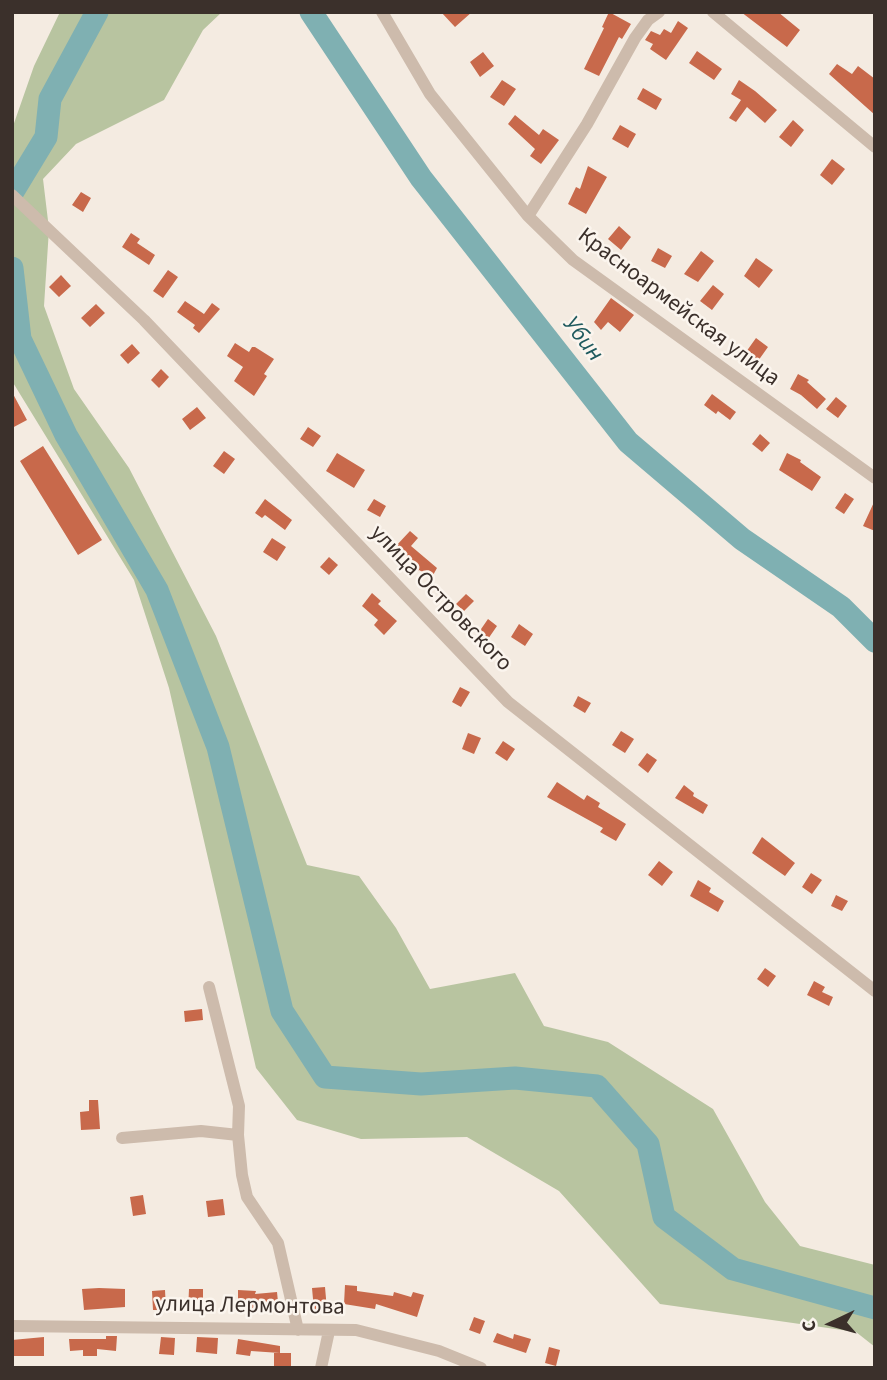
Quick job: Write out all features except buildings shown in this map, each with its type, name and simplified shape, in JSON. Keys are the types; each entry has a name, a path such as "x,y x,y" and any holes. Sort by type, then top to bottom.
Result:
{"street":[{"name":"Красноармейская улица","path":"382,12 430,94 528,216 573,260 873,473"},
{"path":"528,216 587,124 635,38 648,20 659,12"},
{"path":"713,12 875,147"},
{"name":"улица Островского","path":"15,197 144,320 508,702 875,991"},
{"path":"209,987 239,1106 238,1135 247,1197 278,1243 298,1330"},
{"path":"122,1138 201,1131 238,1135"},
{"name":"улица Лермонтова","path":"12,1326 356,1330 439,1351 481,1368"},
{"path":"321,1368 329,1331"}],"green space":[{"path":"60,12 222,12 203,30 164,100 76,144 43,179 49,229 44,306 74,389 129,468 216,636 307,865 359,876 396,928 430,989 515,973 544,1026 608,1042 713,1109 765,1202 800,1246 875,1265 875,1347 856,1332 660,1304 559,1191 467,1137 361,1139 297,1120 256,1068 169,688 134,580 12,381 12,129 34,66"}],"waterway":[{"path":"12,193 46,137 50,99 97,12"},
{"name":"Убин","path":"311,12 421,178 628,442 742,539 841,607 875,641"},
{"path":"12,268 20,339 66,435 157,590 218,747 282,1011 325,1077 421,1084 515,1078 597,1086 648,1144 664,1217 733,1269 875,1308"}]}
